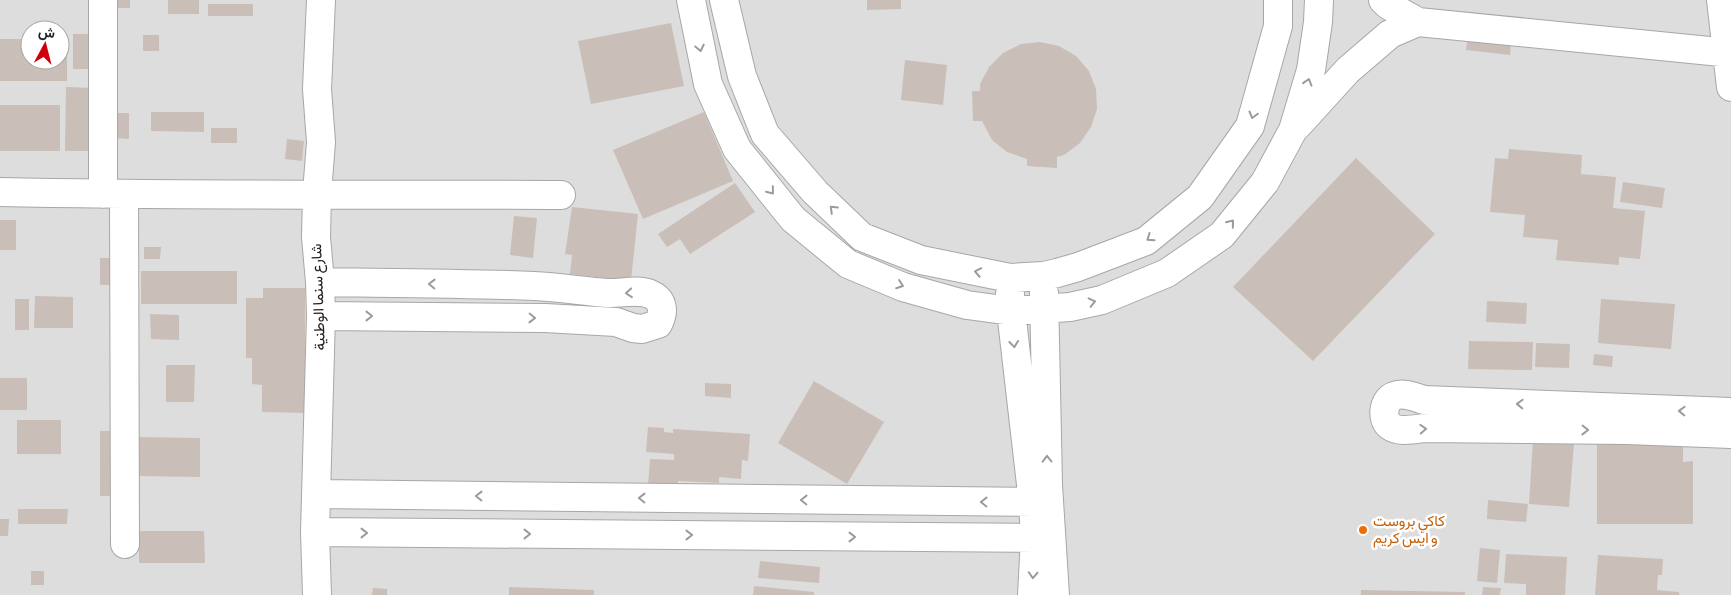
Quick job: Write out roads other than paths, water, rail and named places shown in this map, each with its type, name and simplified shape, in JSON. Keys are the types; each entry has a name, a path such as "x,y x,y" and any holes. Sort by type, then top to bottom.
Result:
{"street":[{"path":"104,0 113,194 124,544"},
{"name":"شارع سنما الوطنية","path":"317,595 316,532 321,316 316,237 321,142 317,89 321,0"},
{"path":"691,0 708,84 737,149 793,219 848,264 903,287 967,305 1011,311 1070,307 1102,300 1167,273 1222,235 1265,182 1294,130 1348,70 1390,34 1418,22"},
{"path":"724,0 742,76 766,134 815,192 862,237 921,260 1010,278 1044,276 1078,267 1146,241 1200,197 1250,126 1278,26 1278,0"},
{"path":"1294,130 1311,70 1318,22 1319,0"},
{"path":"1383,0 1388,5 1418,22 1729,53"},
{"path":"1721,0 1729,53 1731,87"},
{"path":"0,192 561,195"},
{"path":"1044,276 1048,486 1055,595"},
{"path":"1010,278 1011,311 1033,502 1035,538 1032,595"},
{"path":"320,282 536,286 619,294 641,292 650,294 658,299 663,316 658,324 642,330 616,322 466,316 321,316"},
{"path":"466,316 467,285"},
{"path":"1731,412 1424,400 1402,394 1389,399 1385,412 1386,421 1390,427 1399,429 1627,430 1731,434"},
{"path":"317,494 1033,502"},
{"path":"316,532 1035,538"}],"place":[{"name":"كاكي بروست و ايس كريم","path":"1363,530"}]}
